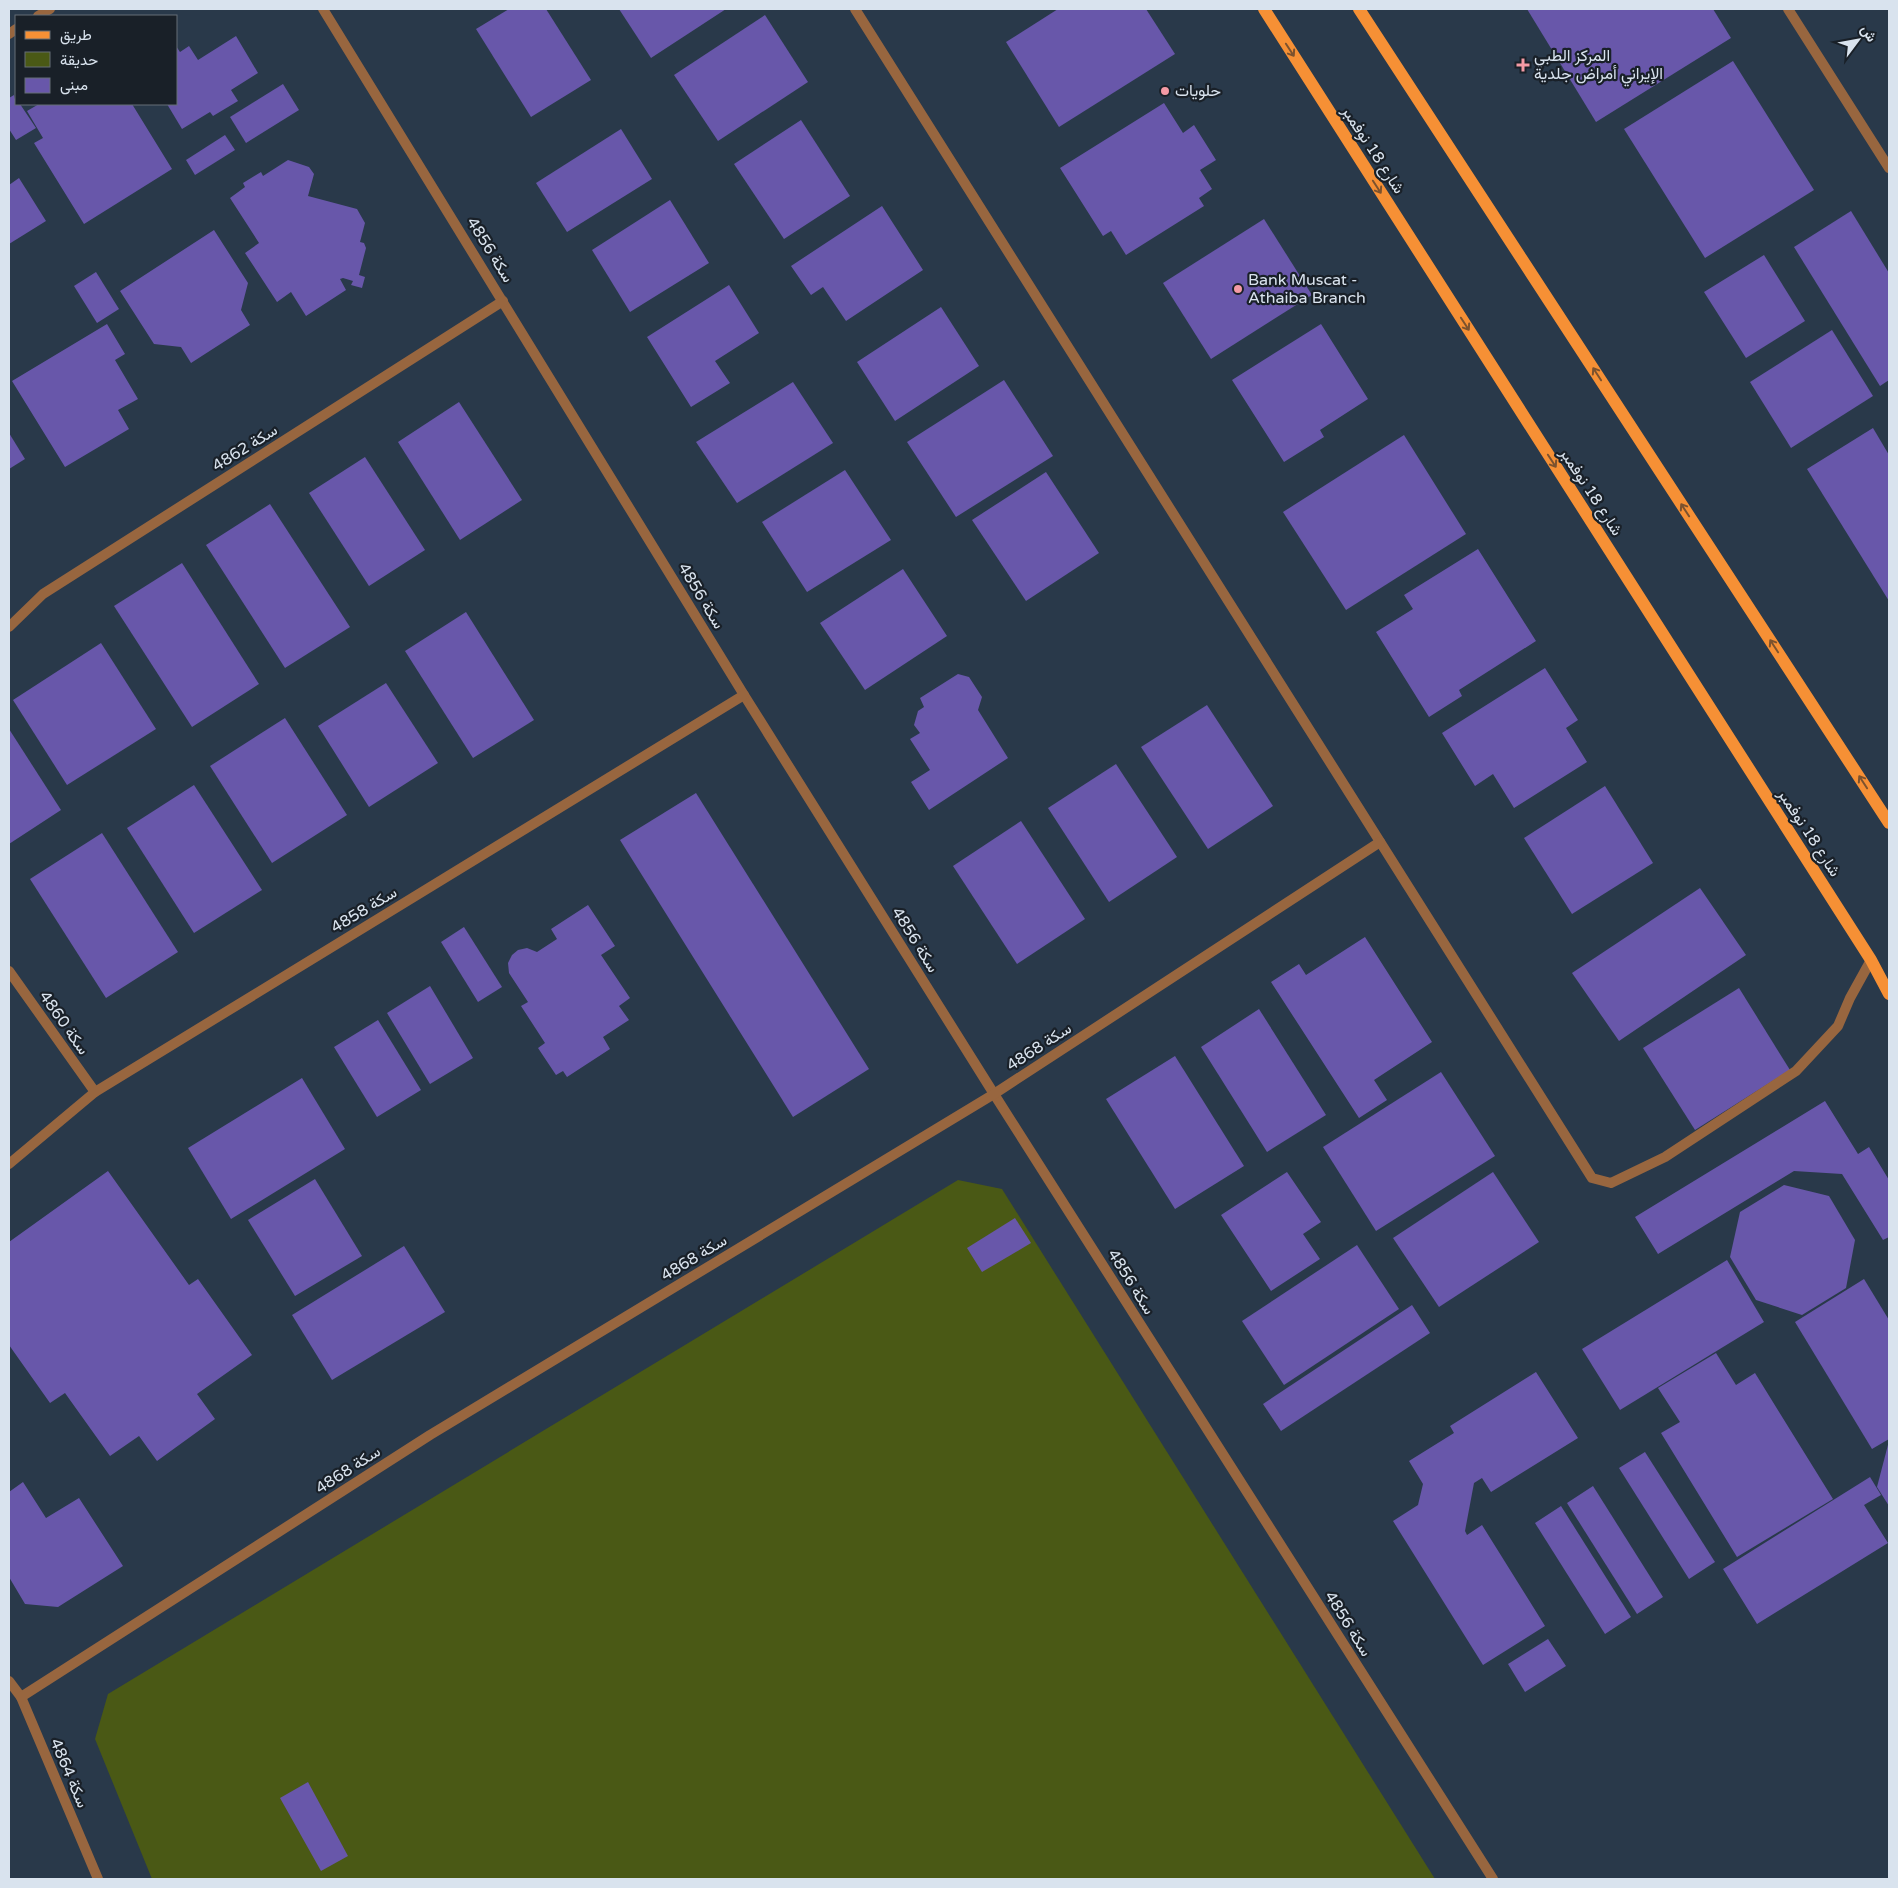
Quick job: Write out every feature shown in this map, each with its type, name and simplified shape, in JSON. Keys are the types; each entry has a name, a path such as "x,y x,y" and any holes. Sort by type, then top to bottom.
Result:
{"main road":[{"name":"شارع 18 نوفمبر","path":"1264,9 1871,960 1889,994"},
{"path":"1359,9 1889,823"}],"street":[{"name":"سكة 4856","path":"323,9 744,694 994,1094 1493,1879"},
{"path":"855,9 1592,1178 1611,1183 1665,1157 1796,1071 1838,1026 1850,998 1871,960"},
{"path":"1788,9 1889,168"},
{"name":"سكة 4862","path":"9,626 43,594 504,301"},
{"name":"سكة 4858","path":"9,1164 95,1092 744,694"},
{"name":"سكة 4868","path":"21,1697 430,1435 994,1094 1380,842"},
{"name":"سكة 4860","path":"9,971 95,1092"},
{"name":"سكة 4864","path":"9,1680 21,1697 98,1879"}],"green space":[{"path":"958,1180 1002,1189 1435,1879 152,1879 95,1739 108,1694"}],"building":[{"path":"509,9 546,9 591,80 531,117 476,29"},
{"path":"619,9 726,9 651,58"},
{"path":"1058,9 1146,9 1175,54 1059,127 1006,42"},
{"path":"1527,9 1713,9 1731,38 1596,122"},
{"path":"765,15 808,82 718,141 674,75"},
{"path":"236,36 258,73 231,90 238,101 213,116 210,112 182,129 168,105 178,105 178,49 180,52 189,46 198,60"},
{"path":"1733,61 1814,190 1705,258 1624,129"},
{"path":"283,84 299,110 246,143 230,117"},
{"path":"14,95 15,105 21,105 36,128 16,140 9,129 9,98"},
{"path":"1164,103 1183,133 1194,125 1216,160 1200,170 1212,189 1199,198 1204,206 1126,255 1111,231 1103,236 1060,168"},
{"path":"37,105 133,105 172,169 84,224 34,143 43,138 27,111"},
{"path":"801,120 850,196 784,239 734,164"},
{"path":"621,129 652,179 567,232 536,183"},
{"path":"225,135 235,150 195,175 186,160"},
{"path":"288,160 309,167 314,174 308,196 357,209 365,223 360,242 364,243 366,248 359,275 365,277 362,288 351,285 353,281 340,279 346,290 306,316 291,292 277,302 245,253 259,243 230,198 245,187 243,183 261,172 263,176"},
{"path":"19,178 46,221 9,244 9,185"},
{"path":"670,200 709,263 630,312 592,250"},
{"path":"882,206 923,270 846,321 823,287 811,295 791,266"},
{"path":"1851,211 1889,273 1889,380 1880,386 1794,247"},
{"name":"Bank Muscat - Athaiba Branch","path":"1264,219 1312,295 1211,359 1163,283"},
{"path":"214,230 248,283 241,310 250,325 191,363 181,347 154,344 120,291"},
{"path":"1764,255 1805,321 1746,358 1704,292"},
{"path":"96,272 119,309 97,323 74,286"},
{"path":"729,285 759,333 715,361 730,383 691,407 647,337"},
{"path":"941,307 979,366 895,421 857,362"},
{"path":"107,324 125,354 115,360 138,399 118,410 129,429 65,467 12,381"},
{"path":"1321,324 1368,399 1320,430 1324,437 1284,462 1232,380"},
{"path":"1832,330 1873,396 1791,448 1750,382"},
{"path":"1004,380 1053,456 956,517 907,442"},
{"path":"793,382 833,443 737,503 696,442"},
{"path":"459,402 522,500 460,540 398,442"},
{"path":"1873,428 1889,455 1889,601 1807,469"},
{"path":"9,433 25,459 9,469"},
{"path":"1404,435 1466,534 1346,610 1283,512"},
{"path":"365,457 425,550 369,586 309,493"},
{"path":"845,470 891,540 807,592 762,522"},
{"path":"1046,472 1099,553 1026,601 972,520"},
{"path":"270,504 350,627 285,668 206,545"},
{"path":"1478,549 1536,641 1459,690 1462,696 1429,717 1376,632 1413,609 1404,595"},
{"path":"182,563 259,684 192,727 114,606"},
{"path":"903,569 947,636 865,690 820,623"},
{"path":"466,612 534,720 473,758 405,651"},
{"path":"101,643 156,729 67,785 13,700"},
{"path":"1545,668 1578,720 1566,728 1587,762 1514,808 1493,774 1475,786 1442,733"},
{"path":"958,674 969,677 982,697 978,710 1008,758 929,810 911,782 930,770 910,739 920,733 914,725 918,711 924,707 920,698"},
{"path":"386,683 438,763 369,807 318,726"},
{"path":"1207,705 1273,806 1208,849 1141,747"},
{"path":"285,718 347,815 272,863 210,766"},
{"path":"9,729 61,810 9,844"},
{"path":"1116,764 1177,857 1109,902 1048,808"},
{"path":"194,785 262,890 194,933 127,828"},
{"path":"1605,786 1653,863 1572,914 1524,838"},
{"path":"696,793 869,1069 793,1117 620,840"},
{"path":"1021,821 1085,919 1017,964 953,866"},
{"path":"102,833 178,952 106,998 30,879"},
{"path":"1700,888 1746,955 1619,1041 1572,973"},
{"path":"588,905 615,946 601,955 630,998 619,1006 629,1020 603,1037 610,1049 567,1077 563,1071 556,1075 538,1048 545,1043 521,1006 528,1002 509,973 508,963 512,955 518,950 527,948 537,952 557,939 551,929"},
{"path":"464,927 502,987 478,1002 441,942"},
{"path":"1365,937 1432,1042 1374,1080 1387,1100 1359,1118 1271,982 1299,964 1306,975"},
{"path":"430,986 473,1058 430,1084 387,1013"},
{"path":"1739,988 1790,1070 1695,1130 1643,1048"},
{"path":"1259,1009 1326,1115 1267,1152 1201,1047"},
{"path":"378,1020 421,1090 377,1117 334,1047"},
{"path":"1175,1056 1244,1166 1175,1209 1106,1099"},
{"path":"1441,1072 1495,1156 1376,1231 1323,1147"},
{"path":"302,1078 345,1149 231,1219 188,1148"},
{"path":"1825,1101 1858,1154 1869,1147 1889,1180 1889,1237 1883,1240 1842,1174 1794,1171 1658,1254 1635,1217"},
{"path":"108,1171 189,1285 198,1279 252,1355 197,1394 215,1419 157,1461 139,1436 110,1456 65,1393 50,1403 9,1345 9,1242"},
{"path":"1287,1172 1321,1222 1303,1234 1320,1259 1271,1291 1221,1215"},
{"path":"1493,1172 1539,1242 1439,1307 1393,1238"},
{"path":"315,1179 362,1256 295,1296 248,1220"},
{"path":"1784,1185 1829,1196 1855,1240 1846,1288 1802,1315 1756,1300 1730,1257 1740,1212"},
{"path":"1015,1218 1031,1243 982,1272 967,1248"},
{"path":"1357,1245 1399,1309 1284,1385 1242,1321"},
{"path":"404,1246 445,1312 332,1380 292,1315"},
{"path":"1727,1260 1764,1322 1620,1410 1582,1349"},
{"path":"1864,1279 1889,1320 1889,1439 1872,1449 1795,1322"},
{"path":"1412,1305 1430,1333 1281,1431 1263,1404"},
{"path":"1716,1353 1736,1385 1755,1373 1833,1499 1737,1557 1661,1433 1680,1422 1658,1388"},
{"path":"1536,1372 1578,1438 1491,1492 1482,1478 1474,1483 1465,1531 1467,1535 1482,1525 1545,1626 1483,1665 1393,1521 1418,1505 1423,1484 1409,1461 1454,1433 1450,1426"},
{"path":"1889,1441 1889,1506 1877,1487"},
{"path":"1645,1452 1715,1562 1689,1579 1619,1468"},
{"path":"1870,1477 1881,1495 1864,1505 1888,1543 1757,1624 1723,1569"},
{"path":"23,1482 46,1518 79,1498 123,1566 58,1607 25,1604 9,1577 9,1492"},
{"path":"1593,1486 1663,1597 1637,1614 1567,1503"},
{"path":"1561,1506 1631,1617 1605,1634 1535,1523"},
{"path":"1548,1639 1566,1666 1525,1692 1508,1664"},
{"path":"308,1782 348,1856 321,1871 280,1798"}],"place":[{"name":"المركز الطبي الإيراني أمراض جلدية","path":"1523,65"},
{"name":"حلويات","path":"1165,91"},
{"name":"Bank Muscat - Athaiba Branch","path":"1238,289"}]}
